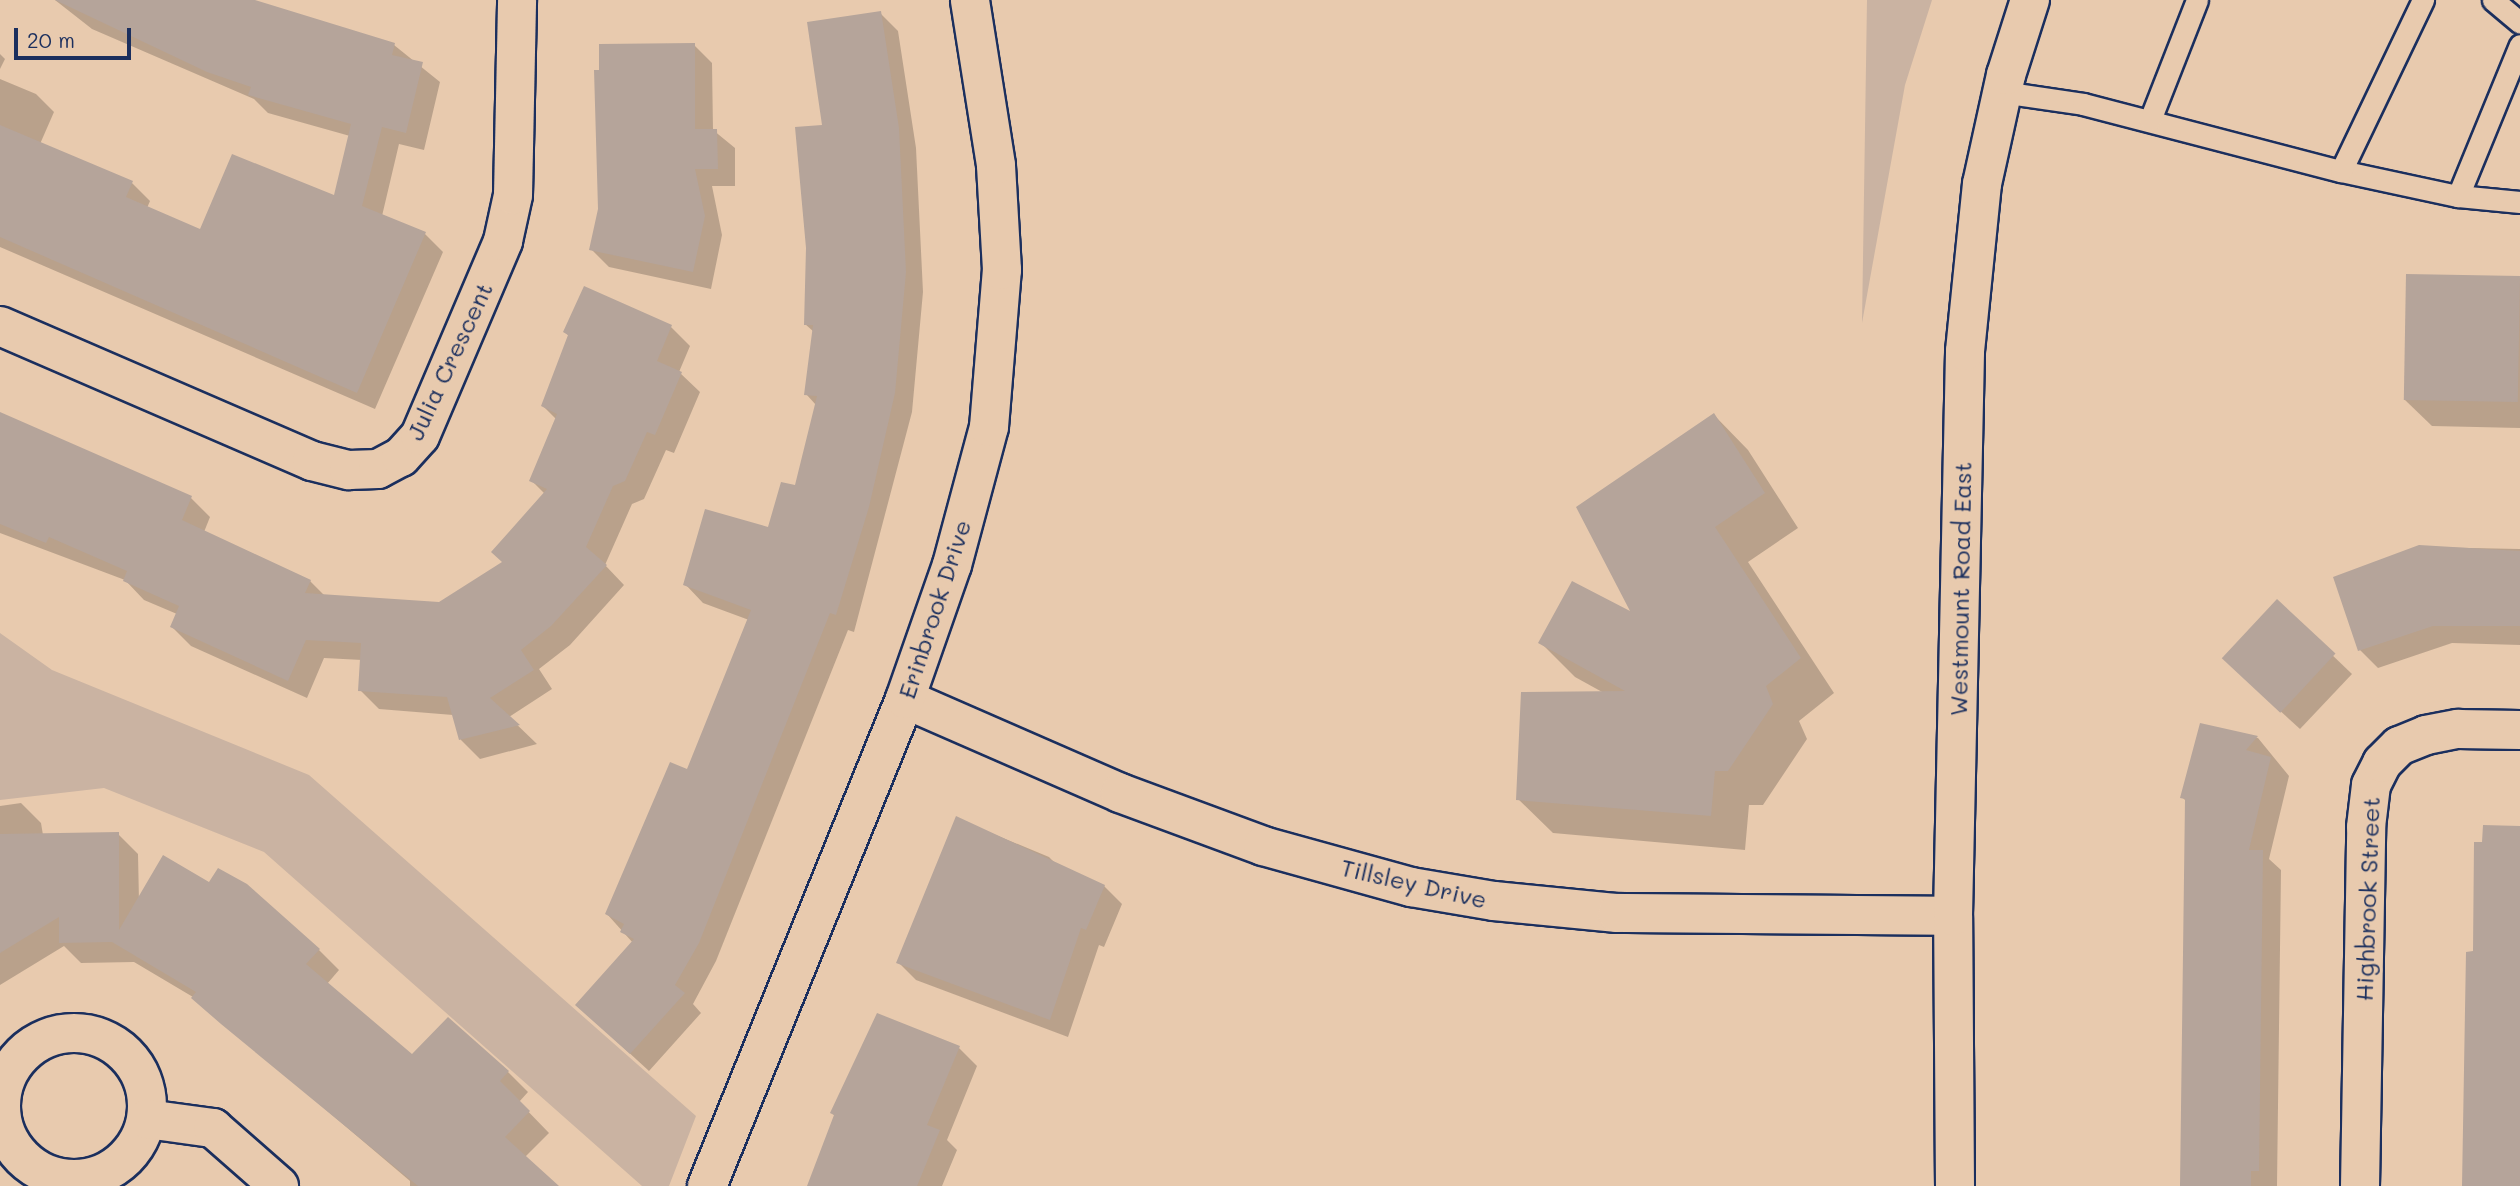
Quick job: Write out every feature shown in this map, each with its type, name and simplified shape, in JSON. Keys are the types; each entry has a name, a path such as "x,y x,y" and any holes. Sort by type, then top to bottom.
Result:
{"street":[{"name":"Julia Crescent","path":"0,326 312,461 349,470 378,469 401,457 420,436 503,241 513,195 517,0"},
{"name":"Erinbrook Drive","path":"707,1186 905,699 952,565 989,427 1000,301 996,165 970,0"},
{"name":"Westmount Road East","path":"1955,1186 1953,916 1965,351 1982,184 2002,92 2030,0"},
{"name":"Tillsley Drive","path":"905,699 1120,793 1237,836 1411,887 1494,901 1617,913 1953,916"},
{"name":"Highbrook Street","path":"2361,1186 2365,827 2371,785 2382,763 2399,746 2426,735 2458,729 2520,730"},
{"path":"147,1119 213,1128 279,1186"}],"lane":[{"path":"2150,120 2197,0"},
{"path":"2341,171 2423,0"},
{"path":"2493,0 2520,23"},
{"path":"2458,196 2520,45"},
{"path":"2002,92 2083,104 2341,171 2458,196 2520,202"}],"shaded area":[{"path":"1867,0 1932,0 1905,85 1862,323"},
{"path":"0,633 52,670 309,775 696,1116 669,1186 642,1186 264,852 104,788 0,800"}],"building":[{"path":"55,0 255,0 395,43 392,55 423,62 406,133 382,127 362,206 426,232 357,393 0,237 0,125 133,181 126,197 200,229 232,154 334,195 351,124 248,95 251,87 207,72"},
{"path":"881,11 899,128 906,272 895,393 869,507 836,615 830,613 699,943 675,985 685,993 630,1054 575,1005 634,939 620,932 624,924 605,914 670,762 687,769 751,610 683,585 705,509 768,527 781,482 795,485 817,396 804,395 813,325 804,325 806,248 795,127 822,125 807,22"},
{"path":"695,43 695,129 717,129 718,169 695,169 705,216 693,272 589,250 598,209 594,70 599,70 599,44"},
{"path":"2406,274 2520,276 2518,402 2404,400"},
{"path":"584,286 672,325 657,361 682,372 655,435 647,432 625,481 613,486 586,547 607,565 551,626 521,650 534,670 490,698 520,725 459,740 447,697 358,691 361,643 306,640 288,681 170,627 179,606 123,581 127,571 49,537 46,543 0,524 0,412 192,496 182,520 311,580 305,593 439,602 502,562 491,552 547,489 529,481 557,414 541,406 568,335 563,332"},
{"path":"1714,413 1765,493 1715,527 1801,658 1766,686 1773,704 1728,771 1715,771 1711,816 1516,800 1521,692 1625,691 1538,643 1572,581 1630,611 1576,507"},
{"path":"2419,545 2520,551 2520,626 2433,626 2358,651 2333,577"},
{"path":"2277,599 2336,654 2280,713 2222,658"},
{"path":"2200,723 2258,736 2246,750 2271,757 2249,850 2263,850 2259,1171 2251,1171 2251,1186 2180,1186 2185,799 2180,798"},
{"path":"956,816 1105,885 1086,930 1081,928 1050,1020 896,963"},
{"path":"2483,825 2520,826 2520,1186 2462,1186 2466,952 2473,951 2474,842 2482,842"},
{"path":"119,832 119,930 163,855 209,882 218,868 247,884 320,949 306,964 412,1054 448,1017 509,1071 500,1081 530,1111 505,1137 559,1186 418,1186 191,998 196,992 112,942 59,943 59,917 0,953 0,834"},
{"path":"877,1013 960,1046 927,1125 940,1130 917,1186 807,1186 834,1115 830,1113"}]}
